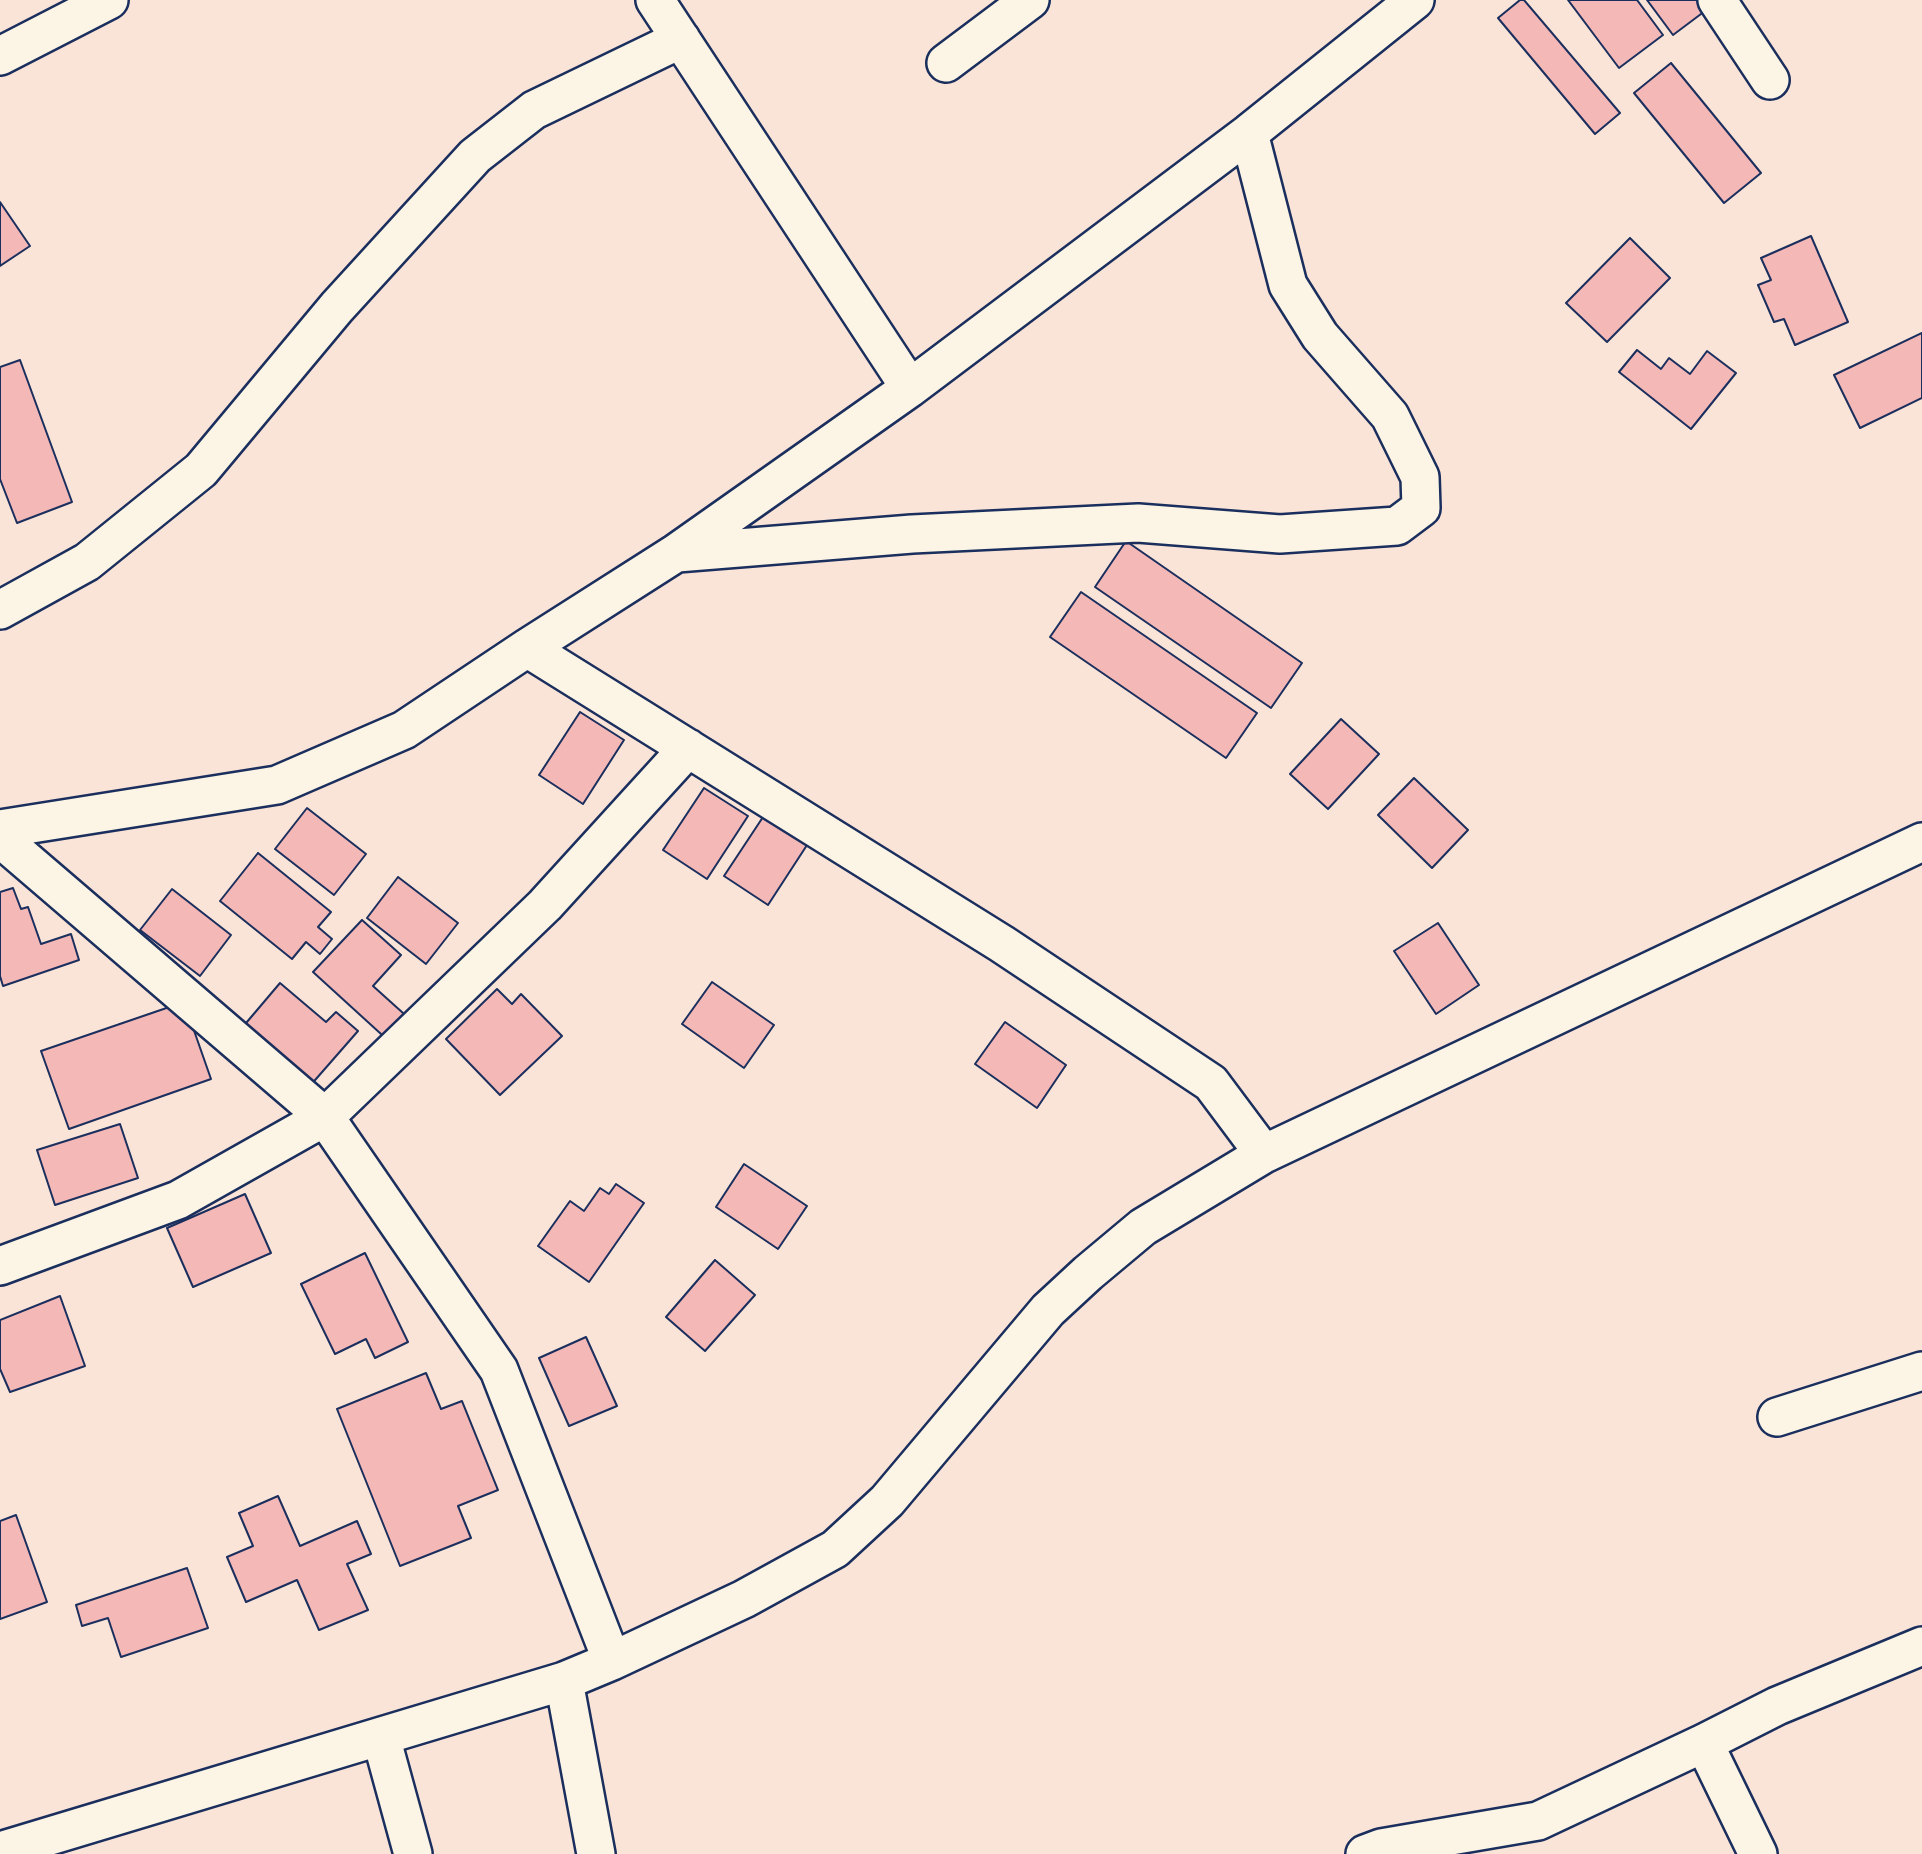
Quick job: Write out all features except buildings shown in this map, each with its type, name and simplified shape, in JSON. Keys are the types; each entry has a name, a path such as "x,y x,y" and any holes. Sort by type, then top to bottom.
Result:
{"street":[{"path":"0,56 108,0"},
{"path":"655,0 909,388"},
{"path":"946,63 1030,0"},
{"path":"0,830 277,785 404,730 676,553 909,388 1249,133 1415,0"},
{"path":"1717,0 1770,80"},
{"path":"0,610 87,562 201,470 337,307 475,156 534,110 681,39"},
{"path":"676,553 912,534 1138,523 1280,534 1397,526 1421,508 1420,477 1390,416 1320,336 1288,285 1249,133"},
{"path":"527,648 1002,944 1210,1083 1264,1154"},
{"path":"0,1266 177,1200 325,1117 545,905 688,748"},
{"path":"0,838 325,1117 499,1370 612,1661"},
{"path":"0,1851 564,1681 744,1599 835,1549 887,1501 1048,1310 1143,1227 1264,1154 1922,842"},
{"path":"1777,1417 1922,1371"},
{"path":"1365,1854 1381,1847 1538,1821 1777,1706 1922,1646"},
{"path":"564,1681 596,1854"},
{"path":"381,1737 413,1854"},
{"path":"1704,1743 1758,1854"}]}
